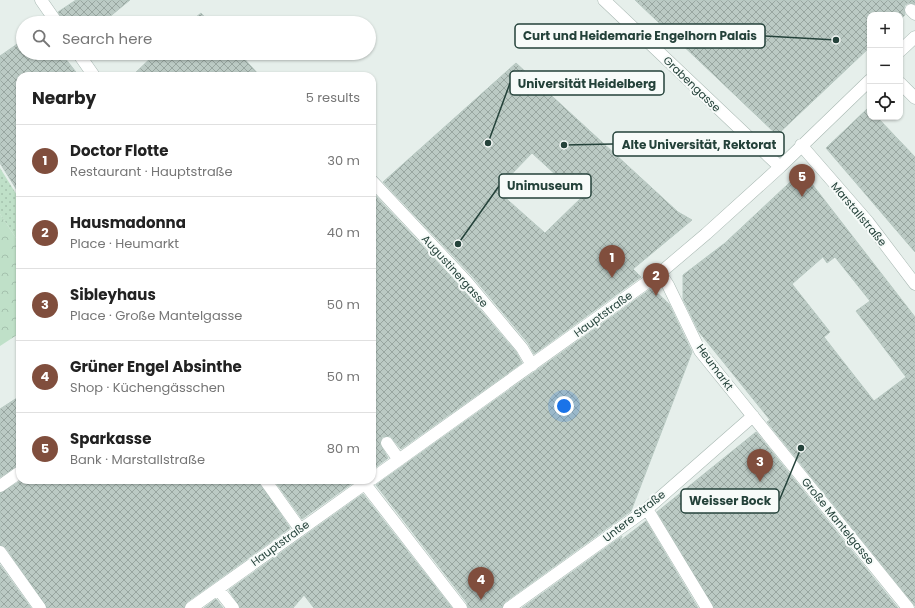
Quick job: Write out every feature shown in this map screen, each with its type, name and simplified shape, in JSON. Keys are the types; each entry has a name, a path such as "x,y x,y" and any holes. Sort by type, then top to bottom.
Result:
{"street":[{"path":"41,0 52,16"},
{"name":"Grabengasse","path":"604,0 780,167"},
{"path":"903,48 915,37"},
{"path":"83,60 91,72"},
{"name":"Hauptstraße","path":"376,476 660,273 706,234 780,167 801,145 867,83"},
{"path":"901,84 915,98"},
{"name":"Marstallstraße","path":"801,145 868,222 915,284"},
{"name":"Augustinergasse","path":"376,185 466,281 522,348 532,365"},
{"name":"Heumarkt","path":"660,273 668,285 700,351 753,416"},
{"name":"Untere Straße","path":"510,608 647,509 753,416"},
{"name":"Große Mantelgasse","path":"753,416 891,585 908,608"},
{"path":"387,443 399,460"},
{"path":"0,486 16,475"},
{"path":"268,484 300,529"},
{"name":"Hauptstraße","path":"191,608 365,484"},
{"path":"370,484 374,496 461,608"},
{"path":"647,509 707,608"},
{"path":"0,552 40,608"},
{"path":"218,588 233,608"}],"green space":[{"path":"0,168 16,194 16,238 0,214"},
{"path":"0,214 16,238 16,336 0,346"}],"building":[{"path":"76,0 130,0 111,16 60,16 58,12"},
{"path":"635,0 915,0 915,4 909,3 905,5 905,15 903,17 903,12 867,12 867,50 777,135"},
{"path":"16,45 16,60 66,60 76,72 16,72 16,189 0,163 0,56"},
{"path":"149,60 245,60 256,72 136,72"},
{"path":"516,63 678,212 692,220 633,269 641,277 534,354 528,343 472,276 383,182","holes":["532,153 581,198 545,233 501,194 505,190 501,185"]},
{"path":"867,109 867,120 880,120 915,157 915,252 826,148"},
{"path":"802,171 915,317 915,606 767,422 770,420 699,332 683,299 683,275 725,243","holes":["823,257 827,263 835,257 870,301 856,311 906,377 874,401 824,337 830,332 792,284"]},
{"path":"376,196 460,286 516,352 522,363 401,449 390,436 382,437 380,444 388,458 376,467"},
{"path":"652,288 669,304 692,352 631,511 505,602 502,608 468,608 467,603 376,485"},
{"path":"16,399 16,467 0,477 0,409"},
{"path":"756,432 898,608 714,608 657,512"},
{"path":"16,484 261,484 290,528 187,602 184,608 47,608 6,548 0,545 0,493"},
{"path":"277,484 351,484 302,519"},
{"path":"363,494 452,608 314,608 304,595 293,608 240,608 229,590"},
{"path":"646,521 698,608 522,608 622,536 620,541"},
{"path":"0,565 31,608 0,608"},
{"path":"216,599 223,608 204,608"}],"place":[{"name":"Curt und Heidemarie Engelhorn Palais","path":"836,40"},
{"name":"Universität Heidelberg","path":"488,143"},
{"name":"Alte Universität, Rektorat","path":"564,145"},
{"name":"Sparkasse","path":"802,197"},
{"name":"Unimuseum","path":"458,244"},
{"name":"Doctor Flotte","path":"612,278"},
{"name":"Hausmadonna","path":"656,296"},
{"name":"Weisser Bock","path":"801,448"},
{"name":"Sibleyhaus","path":"760,482"},
{"name":"Grüner Engel Absinthe","path":"481,600"}]}
